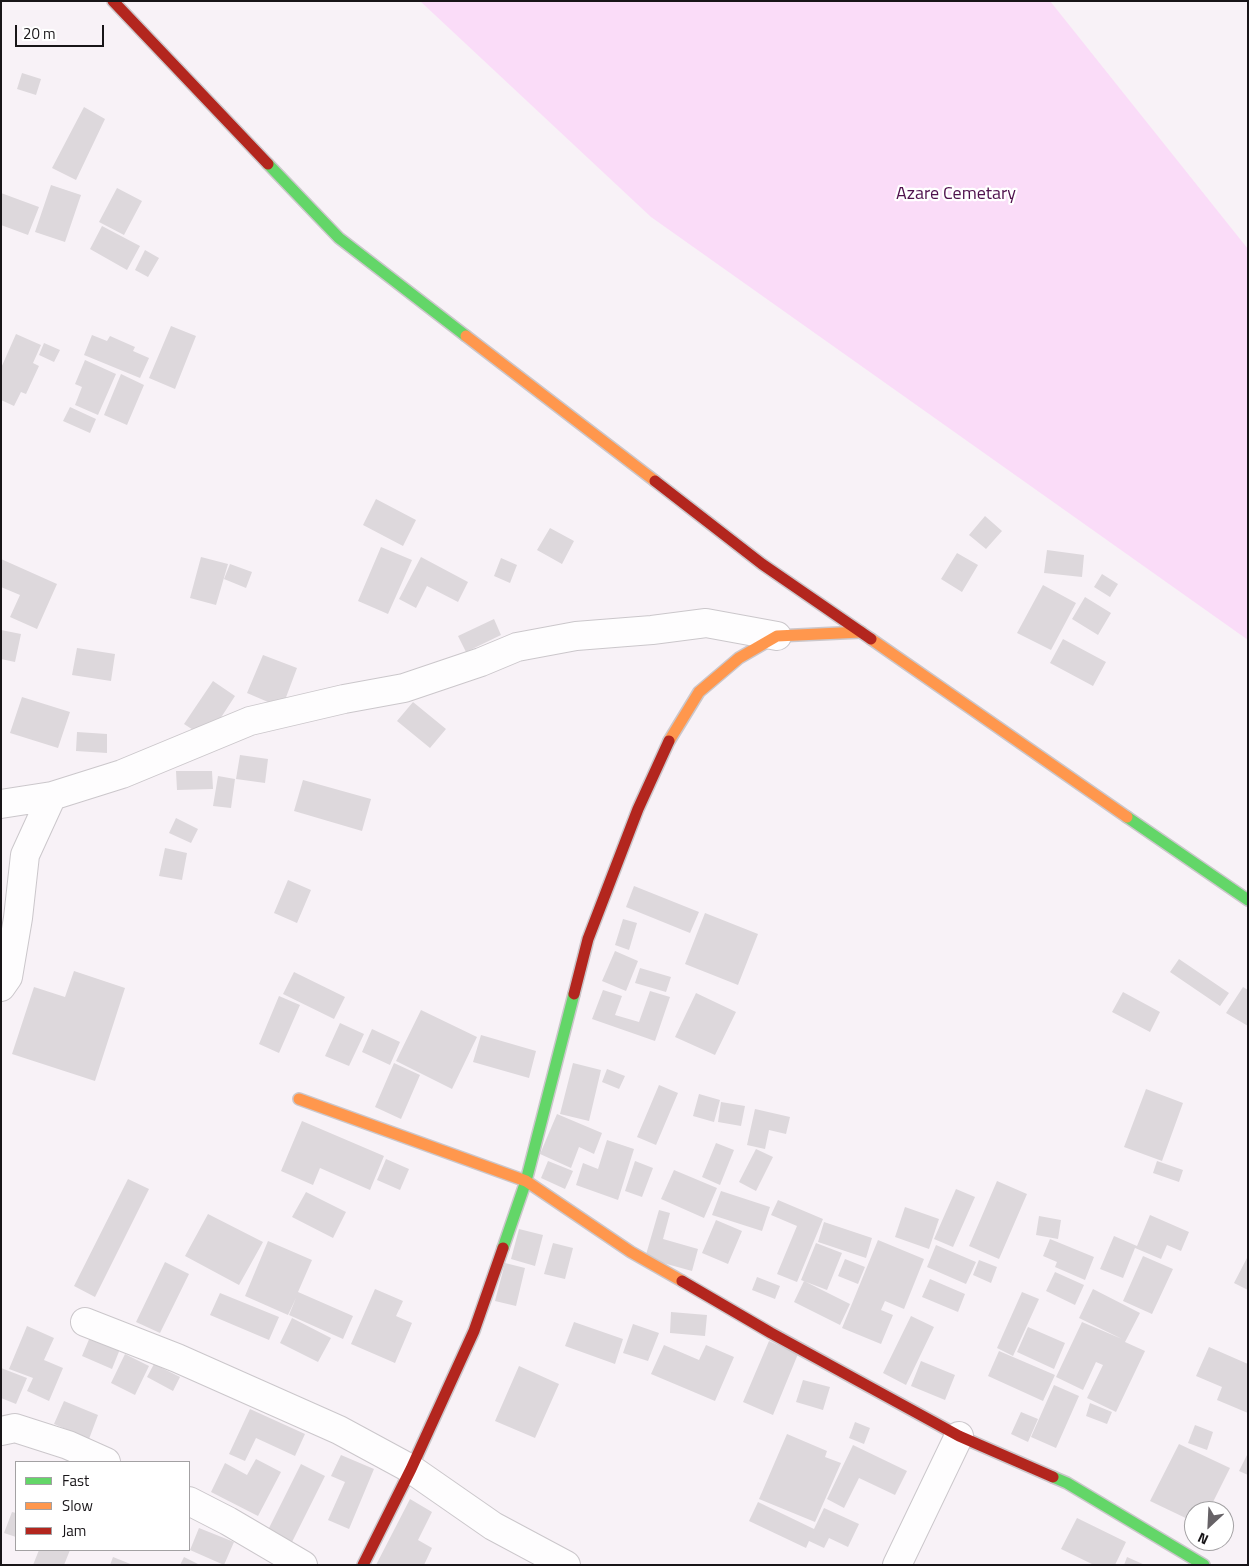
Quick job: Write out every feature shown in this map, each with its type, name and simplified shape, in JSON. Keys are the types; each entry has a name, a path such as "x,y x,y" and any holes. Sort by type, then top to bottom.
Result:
{"street":[{"path":"113,1 339,238 762,564 1248,900"},
{"path":"1,804 52,796 122,774 250,721 344,699 404,688 481,662 517,647 576,636 652,630 706,623 777,636 861,632"},
{"path":"363,1565 411,1469 474,1331 526,1181 588,939 638,809 670,742 700,692 739,658 777,636"},
{"path":"1,987 8,977 18,918 24,855 52,796"},
{"path":"299,1099 526,1181 631,1252 771,1333 958,1436 1067,1483 1204,1565"},
{"path":"86,1322 177,1358 339,1430 411,1469 493,1526 566,1565"},
{"path":"1,1431 15,1428 68,1445 104,1461"},
{"path":"897,1565 958,1436"},
{"path":"190,1502 228,1521 303,1565"}],"green space":[{"name":"Azare Cemetary","path":"420,1 1050,1 1248,249 1248,640 651,217"}],"building":[{"path":"22,73 41,79 36,95 17,89"},
{"path":"84,107 105,119 76,180 52,168"},
{"path":"51,185 81,195 65,242 35,232"},
{"path":"117,188 142,201 124,235 99,222"},
{"path":"1,193 39,207 28,235 1,225"},
{"path":"102,226 140,246 127,270 90,249"},
{"path":"145,250 159,258 148,277 135,270"},
{"path":"171,326 196,336 175,389 149,378"},
{"path":"16,334 41,345 33,363 39,366 26,394 21,392 14,406 1,400 1,368"},
{"path":"92,335 107,341 110,336 135,347 133,351 149,358 140,378 84,355"},
{"path":"44,343 60,350 54,362 39,355"},
{"path":"85,360 116,374 98,415 75,405 82,387 75,384"},
{"path":"121,374 144,385 127,425 104,415"},
{"path":"70,407 96,419 90,433 63,421"},
{"path":"376,499 416,520 403,546 363,525"},
{"path":"985,516 1002,531 986,549 969,535"},
{"path":"550,528 574,541 562,564 537,550"},
{"path":"381,547 412,560 388,614 358,601"},
{"path":"1047,550 1084,555 1082,577 1044,573"},
{"path":"957,553 978,565 962,592 941,579"},
{"path":"201,557 228,564 216,605 190,598"},
{"path":"421,557 468,582 458,602 427,586 416,608 399,599"},
{"path":"501,558 517,565 510,583 494,576"},
{"path":"1,559 57,584 37,629 10,617 20,595 1,587"},
{"path":"230,564 252,572 246,588 224,579"},
{"path":"1102,574 1118,584 1110,597 1094,587"},
{"path":"1043,585 1076,603 1051,650 1017,633"},
{"path":"1085,597 1111,613 1098,635 1072,619"},
{"path":"494,619 501,635 466,652 458,636"},
{"path":"1,630 21,634 15,662 1,659"},
{"path":"1063,639 1106,662 1093,686 1050,663"},
{"path":"77,648 115,654 111,681 72,675"},
{"path":"263,655 297,668 282,708 247,693"},
{"path":"213,681 235,696 207,739 184,724"},
{"path":"22,697 70,712 58,748 10,733"},
{"path":"413,702 446,729 430,748 397,721"},
{"path":"77,732 107,734 107,753 76,751"},
{"path":"240,755 268,759 265,783 236,779"},
{"path":"176,771 212,771 213,789 177,790"},
{"path":"218,776 235,779 231,808 213,806"},
{"path":"303,780 371,799 362,831 294,811"},
{"path":"176,818 198,829 191,843 169,833"},
{"path":"165,848 187,853 182,880 159,876"},
{"path":"288,880 311,890 297,923 274,913"},
{"path":"634,886 699,912 690,933 626,907"},
{"path":"705,913 758,934 738,985 685,964"},
{"path":"623,919 637,923 629,950 615,945"},
{"path":"615,951 638,961 626,991 602,981"},
{"path":"1179,959 1229,993 1220,1006 1170,972"},
{"path":"640,968 671,977 666,992 635,983"},
{"path":"74,971 125,988 95,1081 12,1054 34,987 65,997"},
{"path":"294,972 345,997 334,1019 283,994"},
{"path":"1243,987 1248,990 1248,1026 1226,1013"},
{"path":"603,990 622,996 615,1015 639,1022 650,991 670,997 655,1041 592,1019"},
{"path":"1123,992 1160,1012 1150,1032 1112,1012"},
{"path":"696,993 736,1012 715,1055 675,1037"},
{"path":"279,996 300,1005 279,1053 259,1044"},
{"path":"421,1010 477,1037 452,1089 396,1061"},
{"path":"340,1023 364,1034 349,1066 325,1056"},
{"path":"372,1029 400,1042 390,1065 362,1052"},
{"path":"481,1035 536,1051 529,1078 473,1062"},
{"path":"394,1063 420,1075 401,1119 375,1107"},
{"path":"573,1063 601,1070 589,1121 560,1114"},
{"path":"607,1069 625,1076 619,1089 602,1082"},
{"path":"659,1085 678,1093 656,1145 637,1137"},
{"path":"1146,1089 1183,1103 1162,1161 1124,1147"},
{"path":"699,1094 720,1100 714,1122 693,1116"},
{"path":"721,1102 745,1106 741,1126 718,1122"},
{"path":"755,1109 790,1117 786,1134 769,1130 765,1149 747,1145"},
{"path":"557,1114 602,1133 594,1154 579,1147 571,1168 540,1154"},
{"path":"302,1121 384,1156 370,1190 320,1168 313,1185 281,1171"},
{"path":"607,1140 634,1149 618,1200 576,1185 583,1163 598,1169"},
{"path":"716,1143 734,1150 720,1185 702,1177"},
{"path":"756,1149 773,1157 756,1191 739,1182"},
{"path":"386,1159 409,1169 400,1190 377,1180"},
{"path":"548,1161 573,1171 565,1189 541,1178"},
{"path":"635,1161 653,1168 642,1197 625,1191"},
{"path":"1157,1161 1183,1170 1179,1182 1153,1173"},
{"path":"674,1170 717,1188 704,1218 661,1199"},
{"path":"128,1179 149,1189 95,1297 74,1286"},
{"path":"997,1181 1027,1194 999,1259 969,1246"},
{"path":"956,1189 975,1197 953,1247 934,1239"},
{"path":"721,1191 770,1207 762,1231 712,1215"},
{"path":"306,1192 346,1212 333,1238 292,1217"},
{"path":"778,1200 823,1219 797,1282 777,1274 797,1226 771,1215"},
{"path":"905,1207 939,1219 929,1249 895,1237"},
{"path":"659,1210 670,1213 663,1239 698,1249 692,1271 645,1258"},
{"path":"208,1214 263,1242 239,1285 185,1256"},
{"path":"1150,1215 1189,1232 1181,1251 1167,1245 1161,1259 1135,1248 1123,1278 1100,1269 1114,1236 1137,1246"},
{"path":"1039,1216 1061,1220 1058,1239 1036,1235"},
{"path":"716,1220 742,1231 728,1264 702,1253"},
{"path":"824,1222 872,1238 866,1258 818,1242"},
{"path":"519,1229 543,1235 535,1266 511,1259"},
{"path":"1050,1239 1094,1257 1085,1280 1055,1267 1057,1262 1043,1256"},
{"path":"878,1240 924,1259 904,1309 885,1301 881,1310 893,1315 881,1344 842,1328"},
{"path":"268,1241 312,1260 298,1292 353,1316 343,1339 289,1315 296,1298 288,1315 245,1296"},
{"path":"553,1243 573,1248 565,1279 544,1274"},
{"path":"816,1243 842,1253 827,1290 801,1280"},
{"path":"936,1245 976,1262 966,1284 927,1267"},
{"path":"1143,1256 1173,1269 1152,1314 1123,1301"},
{"path":"1248,1256 1248,1290 1234,1283"},
{"path":"845,1259 865,1267 858,1284 838,1276"},
{"path":"979,1260 997,1267 991,1283 973,1275"},
{"path":"165,1262 189,1274 160,1333 136,1322"},
{"path":"505,1263 525,1268 516,1306 495,1301"},
{"path":"1055,1272 1084,1285 1075,1305 1046,1291"},
{"path":"757,1277 780,1286 775,1299 752,1290"},
{"path":"930,1279 965,1294 958,1312 922,1297"},
{"path":"804,1281 850,1304 840,1325 794,1302"},
{"path":"375,1289 403,1301 396,1316 412,1323 395,1363 351,1344"},
{"path":"1093,1289 1140,1313 1125,1342 1145,1351 1116,1412 1087,1398 1103,1365 1096,1362 1083,1390 1056,1377 1082,1322 1122,1339 1079,1318"},
{"path":"1022,1292 1039,1299 1013,1356 997,1348"},
{"path":"220,1293 279,1317 269,1340 210,1315"},
{"path":"671,1312 707,1315 705,1336 670,1333"},
{"path":"911,1316 934,1327 906,1385 883,1373"},
{"path":"292,1318 331,1338 318,1362 280,1343"},
{"path":"574,1322 623,1339 615,1364 565,1346"},
{"path":"633,1324 659,1333 648,1361 623,1353"},
{"path":"27,1326 54,1338 44,1360 63,1368 49,1401 27,1391 33,1378 9,1369"},
{"path":"1028,1327 1065,1343 1054,1369 1017,1352"},
{"path":"90,1337 120,1349 112,1369 82,1356"},
{"path":"769,1341 798,1354 773,1415 743,1402"},
{"path":"664,1345 699,1360 706,1345 734,1357 715,1401 651,1374"},
{"path":"1209,1347 1248,1364 1248,1413 1217,1400 1222,1387 1196,1376"},
{"path":"999,1351 1055,1375 1043,1401 988,1376"},
{"path":"125,1354 149,1366 135,1395 111,1383"},
{"path":"921,1361 955,1375 945,1400 911,1386"},
{"path":"154,1364 180,1377 173,1391 147,1377"},
{"path":"519,1366 559,1384 535,1438 495,1421"},
{"path":"1,1368 27,1378 16,1404 1,1398"},
{"path":"803,1380 830,1387 823,1410 796,1402"},
{"path":"1054,1385 1079,1396 1056,1448 1031,1437"},
{"path":"64,1401 98,1415 89,1439 54,1424"},
{"path":"1090,1403 1112,1412 1107,1424 1086,1416"},
{"path":"250,1409 305,1434 295,1456 256,1438 245,1461 229,1454"},
{"path":"1021,1412 1038,1419 1028,1442 1011,1434"},
{"path":"855,1422 870,1428 864,1444 849,1438"},
{"path":"1195,1425 1213,1432 1207,1450 1188,1443"},
{"path":"787,1434 827,1451 825,1457 841,1463 815,1522 759,1499"},
{"path":"1179,1444 1230,1468 1214,1501 1184,1501 1184,1517 1150,1501"},
{"path":"853,1445 907,1471 895,1495 859,1478 844,1508 827,1499"},
{"path":"1248,1453 1248,1475 1239,1471"},
{"path":"341,1455 374,1469 349,1529 328,1520 345,1482 331,1476"},
{"path":"256,1459 281,1472 258,1516 211,1492 225,1463 247,1475"},
{"path":"301,1464 325,1476 290,1546 266,1534"},
{"path":"410,1499 432,1512 418,1540 432,1548 424,1565 376,1565"},
{"path":"758,1502 814,1529 824,1508 859,1524 848,1547 829,1538 824,1548 809,1541 806,1548 749,1521"},
{"path":"12,1512 15,1513 15,1537 4,1533"},
{"path":"1077,1518 1126,1542 1115,1565 1094,1565 1061,1549"},
{"path":"199,1528 234,1542 224,1565 190,1550"},
{"path":"39,1551 70,1551 64,1565 33,1565"},
{"path":"113,1557 133,1565 110,1565"},
{"path":"184,1557 200,1565 180,1565"},
{"path":"1127,1557 1145,1565 1124,1565"}],"traffic: fast":[{"path":"268,164 339,238 466,336"},
{"path":"1127,817 1248,900"},
{"path":"503,1248 526,1181 574,994"},
{"path":"1053,1477 1067,1483 1204,1565"}],"traffic: slow":[{"path":"466,336 655,481"},
{"path":"669,741 699,692 739,658 777,636 861,632"},
{"path":"871,639 1127,817"},
{"path":"299,1099 526,1181 631,1252 682,1281"}],"traffic: jam":[{"path":"113,1 268,164"},
{"path":"655,481 762,564 871,639"},
{"path":"574,994 588,939 638,809 669,741"},
{"path":"363,1565 411,1469 474,1331 503,1248"},
{"path":"682,1281 771,1333 959,1436 1053,1477"}]}
